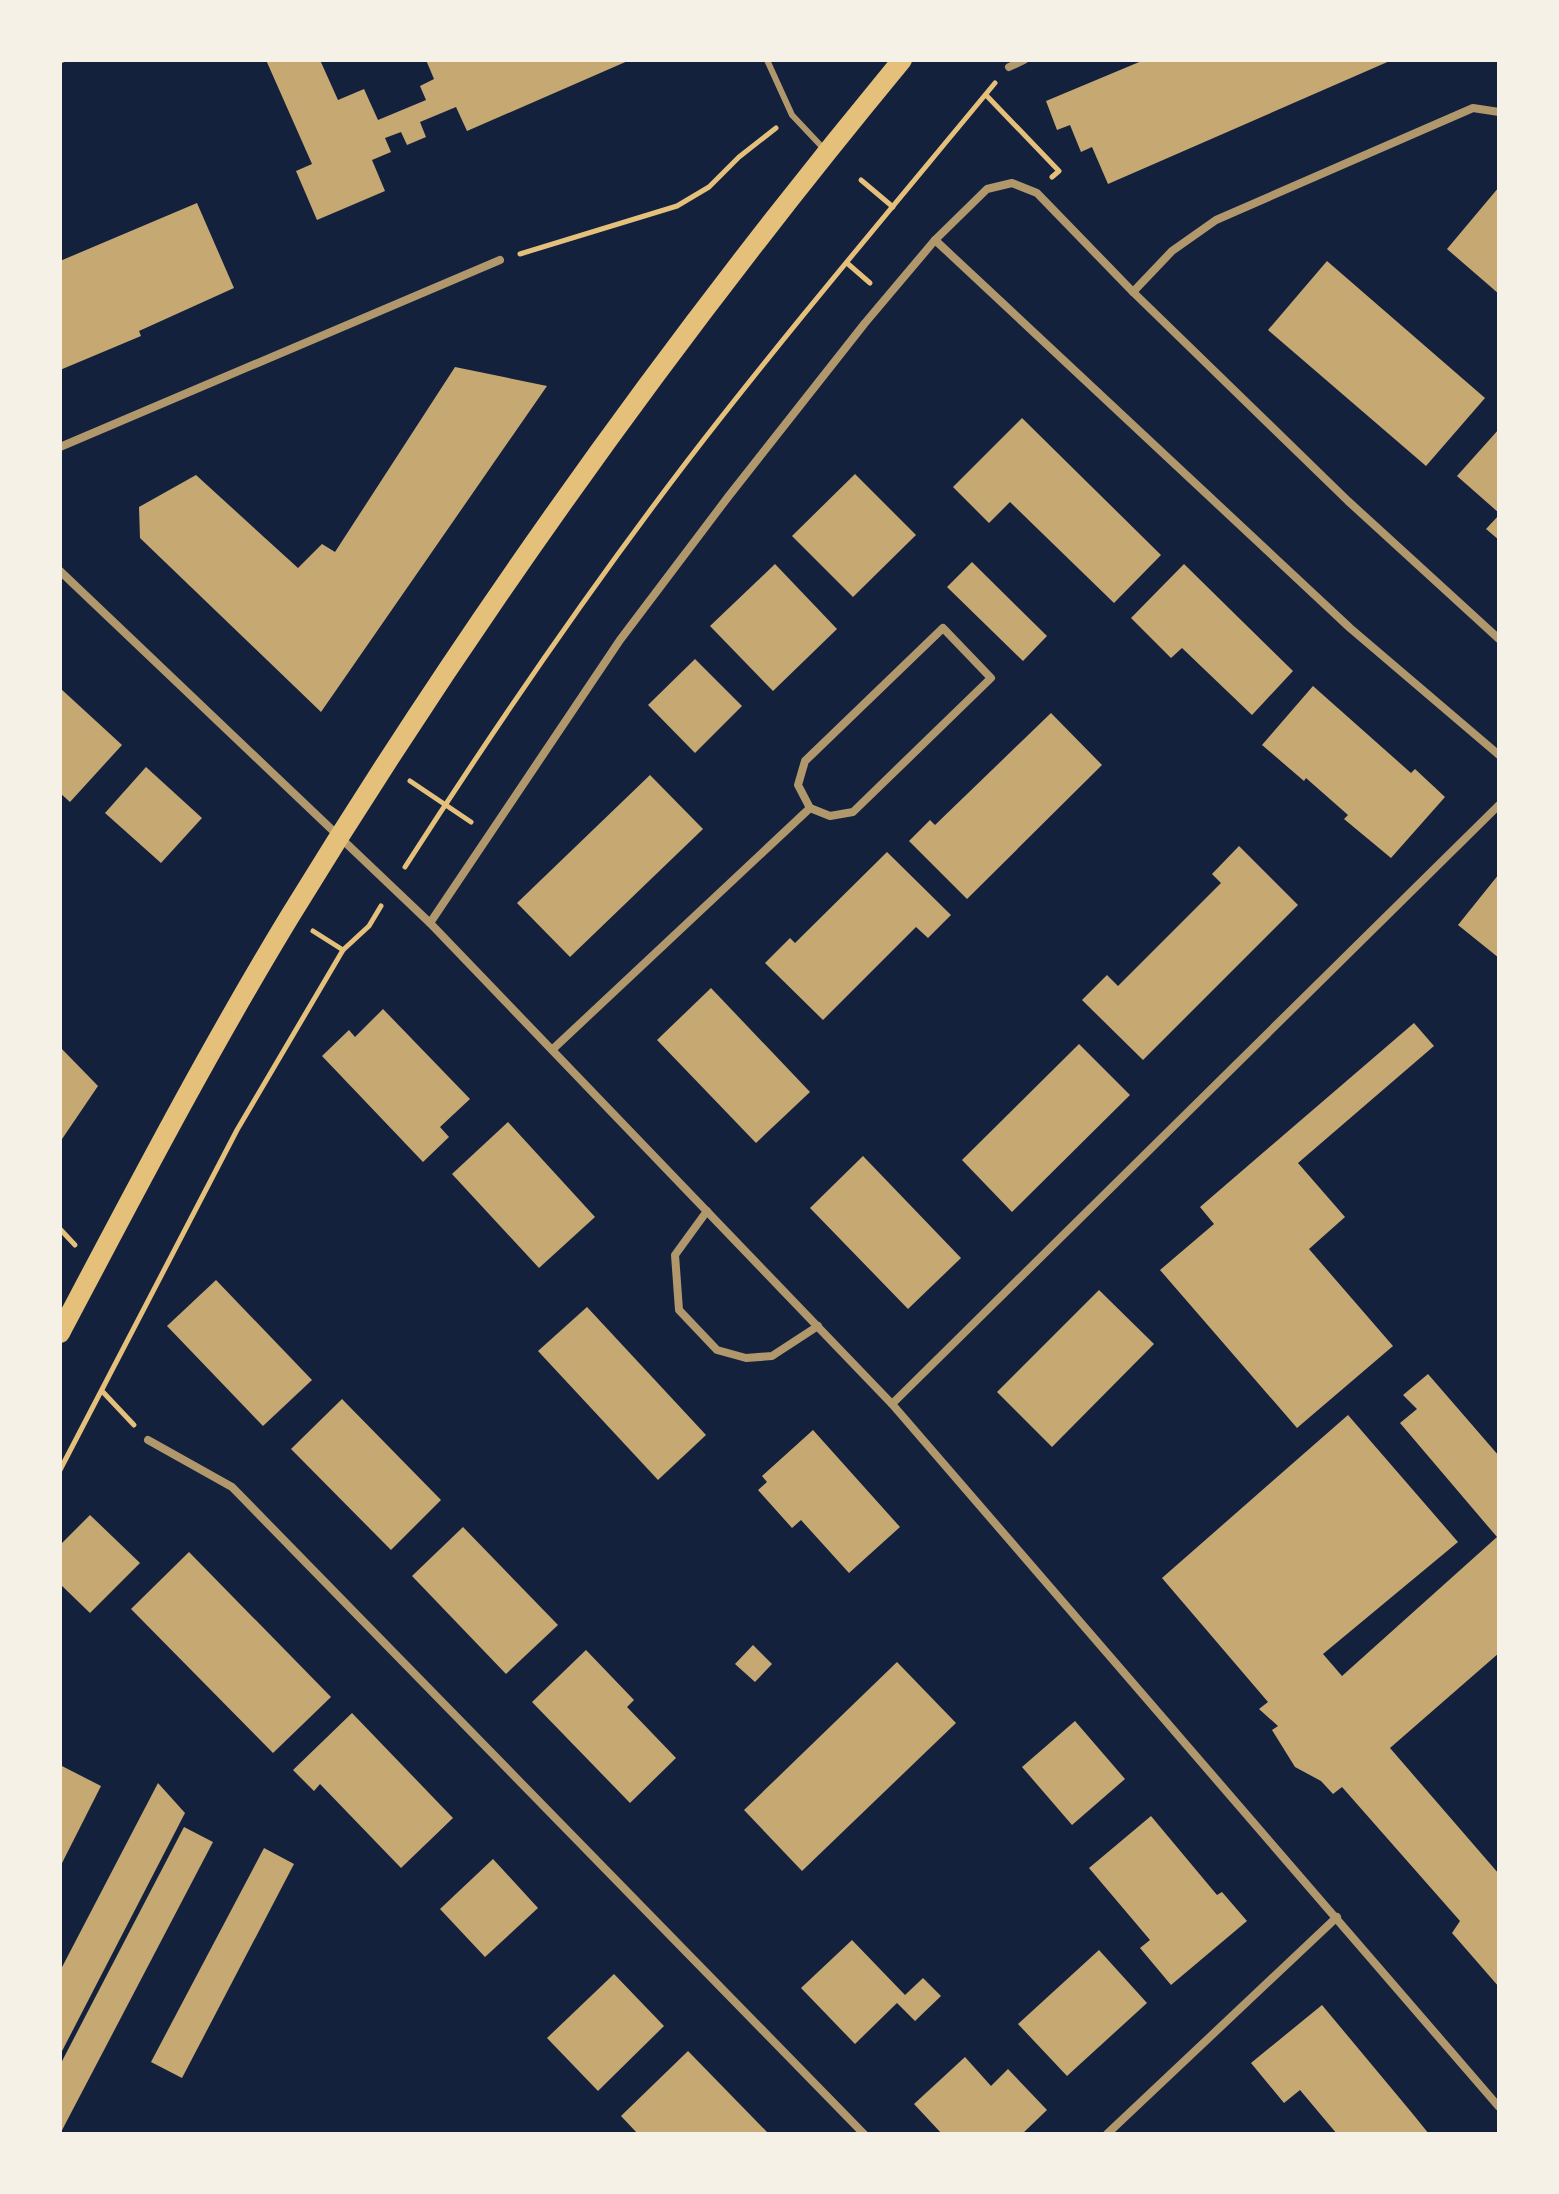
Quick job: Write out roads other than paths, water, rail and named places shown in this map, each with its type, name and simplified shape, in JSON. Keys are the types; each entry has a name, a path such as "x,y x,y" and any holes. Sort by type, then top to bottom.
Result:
{"main road":[{"path":"60,1333 183,1102 290,917 386,765 515,573 645,390 827,151 902,60"}],"street":[{"path":"1009,67 1024,60"},
{"path":"1133,292 1172,251 1216,220 1473,108 1499,112"},
{"path":"430,923 620,640 728,497 865,323 935,240 987,189 1012,183 1037,193 1133,292 1348,501 1499,639"},
{"path":"935,240 1350,628 1499,755"},
{"path":"60,447 500,260"},
{"path":"60,571 430,923 892,1404 1499,2107"},
{"path":"943,628 991,678 853,812 830,816 810,808 798,785 805,761 943,628"},
{"path":"892,1404 1499,805"},
{"path":"553,1049 810,808"},
{"path":"707,1211 675,1255 679,1310 717,1350 746,1358 772,1356 818,1326"},
{"path":"148,1440 232,1487 864,2134"},
{"path":"1107,2134 1337,1917"}],"lane":[{"path":"767,60 792,115 827,151"}]}
